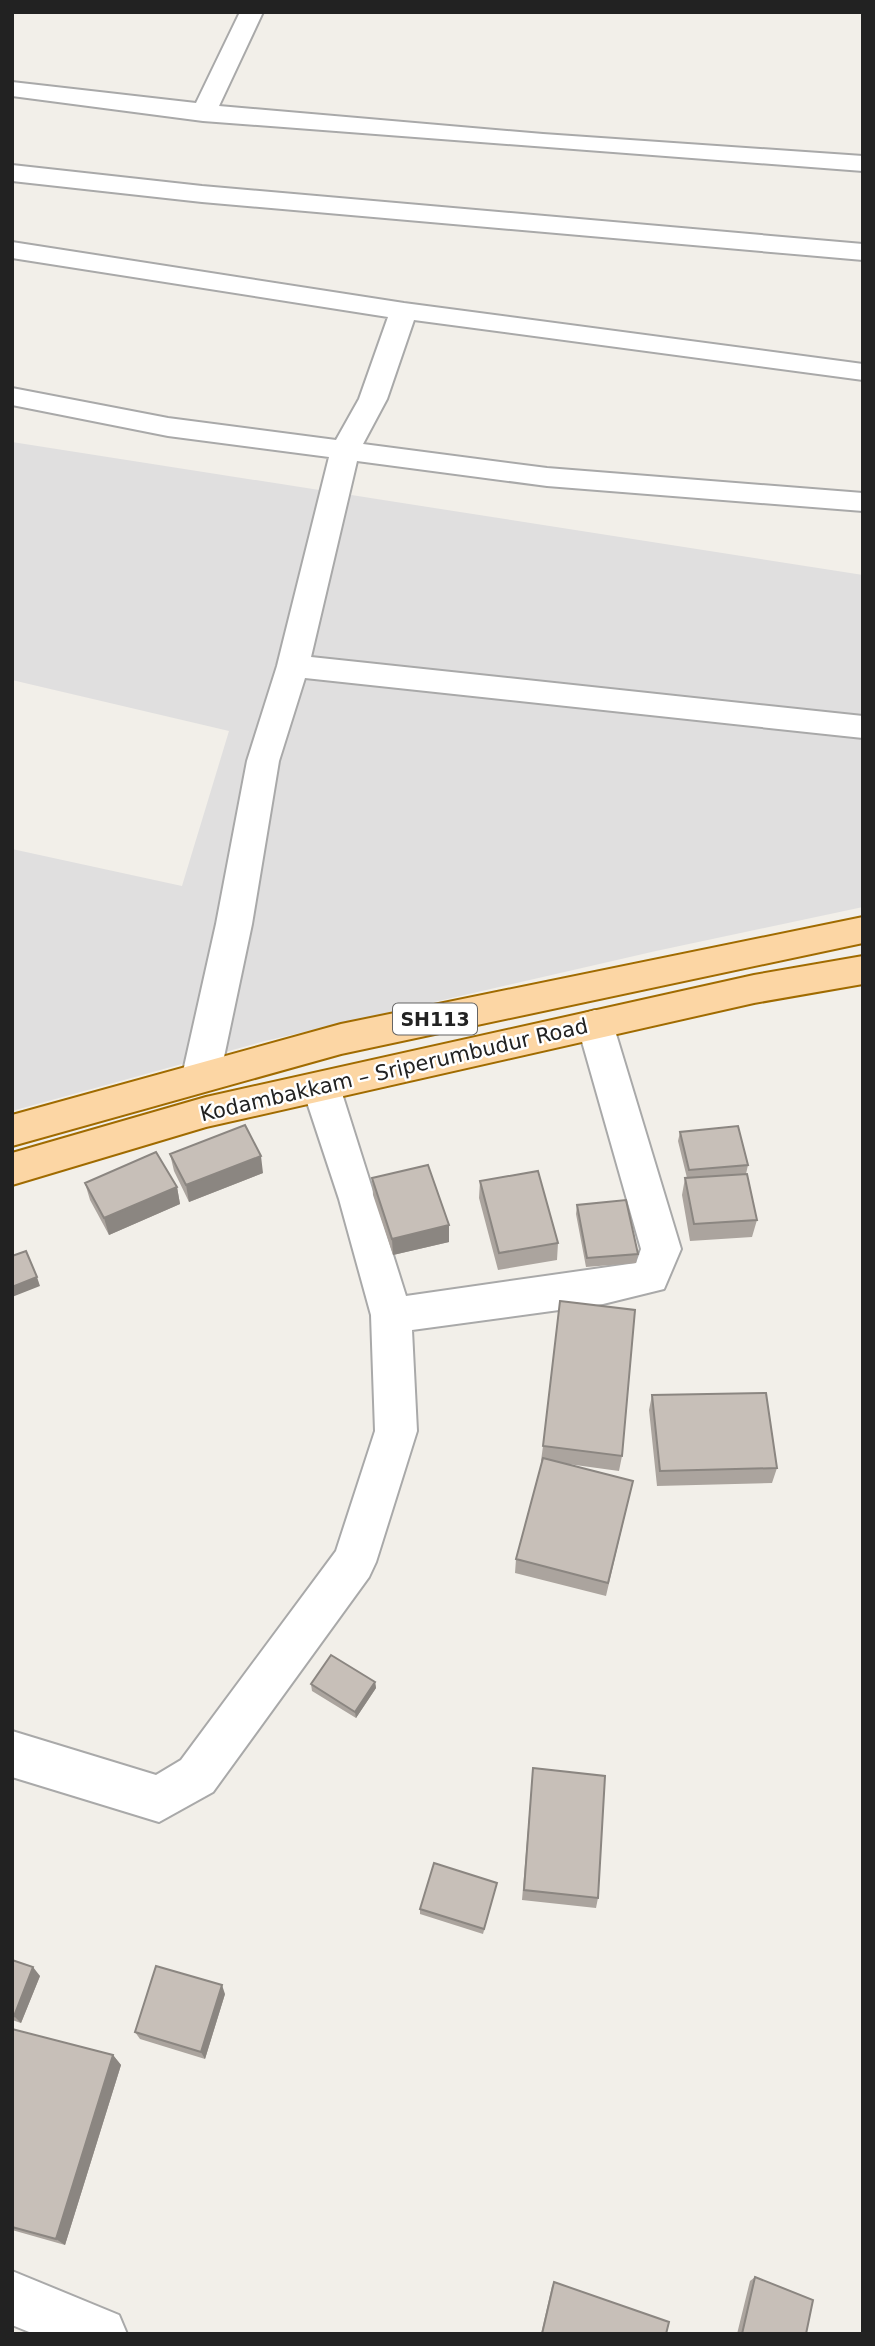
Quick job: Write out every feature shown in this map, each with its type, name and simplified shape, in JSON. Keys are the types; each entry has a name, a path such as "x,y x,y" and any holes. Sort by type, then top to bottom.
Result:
{"main road":[{"name":"Kodambakkam – Sriperumbudur Road","path":"12,1130 341,1039 863,930"},
{"name":"Kodambakkam – Sriperumbudur Road","path":"12,1169 206,1112 754,989 863,970"}],"street":[{"path":"203,114 252,12"},
{"path":"12,89 203,114 465,137 863,164"},
{"path":"12,173 202,194 863,252"},
{"path":"12,250 404,311 863,372"},
{"path":"201,1076 234,924 263,761 293,666 345,450 373,399 404,311"},
{"path":"12,396 168,427 547,477 863,502"},
{"path":"293,666 863,727"},
{"path":"391,1315 603,1287 650,1277 661,1248 596,1024"},
{"path":"12,1754 159,1799 197,1776 354,1562 397,1431 391,1315 358,1199 321,1087"},
{"path":"12,2298 100,2334"}],"shaded area":[{"path":"12,442 863,575 863,907 656,951 265,1041 12,1111 12,849 182,886 229,731 12,680"}],"building":[{"path":"245,1125 261,1156 186,1185 170,1154"},
{"path":"738,1126 748,1165 689,1170 680,1132"},
{"path":"156,1152 177,1187 104,1218 85,1183"},
{"path":"428,1165 449,1225 392,1239 372,1178"},
{"path":"538,1171 558,1243 499,1253 480,1181"},
{"path":"747,1174 757,1220 694,1224 685,1178"},
{"path":"626,1200 638,1254 587,1258 577,1205"},
{"path":"26,1251 37,1277 12,1287 12,1256"},
{"path":"560,1301 635,1310 622,1456 543,1446"},
{"path":"766,1393 777,1468 660,1471 652,1395"},
{"path":"543,1458 633,1481 608,1583 516,1559"},
{"path":"331,1655 375,1682 355,1712 311,1684"},
{"path":"533,1768 605,1776 598,1898 524,1890"},
{"path":"434,1863 497,1883 484,1929 420,1909"},
{"path":"12,1960 33,1967 14,2016 12,2015"},
{"path":"156,1966 222,1985 201,2052 135,2032"},
{"path":"12,2029 113,2055 56,2239 12,2227"},
{"path":"755,2277 813,2300 806,2334 742,2334"},
{"path":"554,2282 669,2322 666,2334 542,2334"}]}
